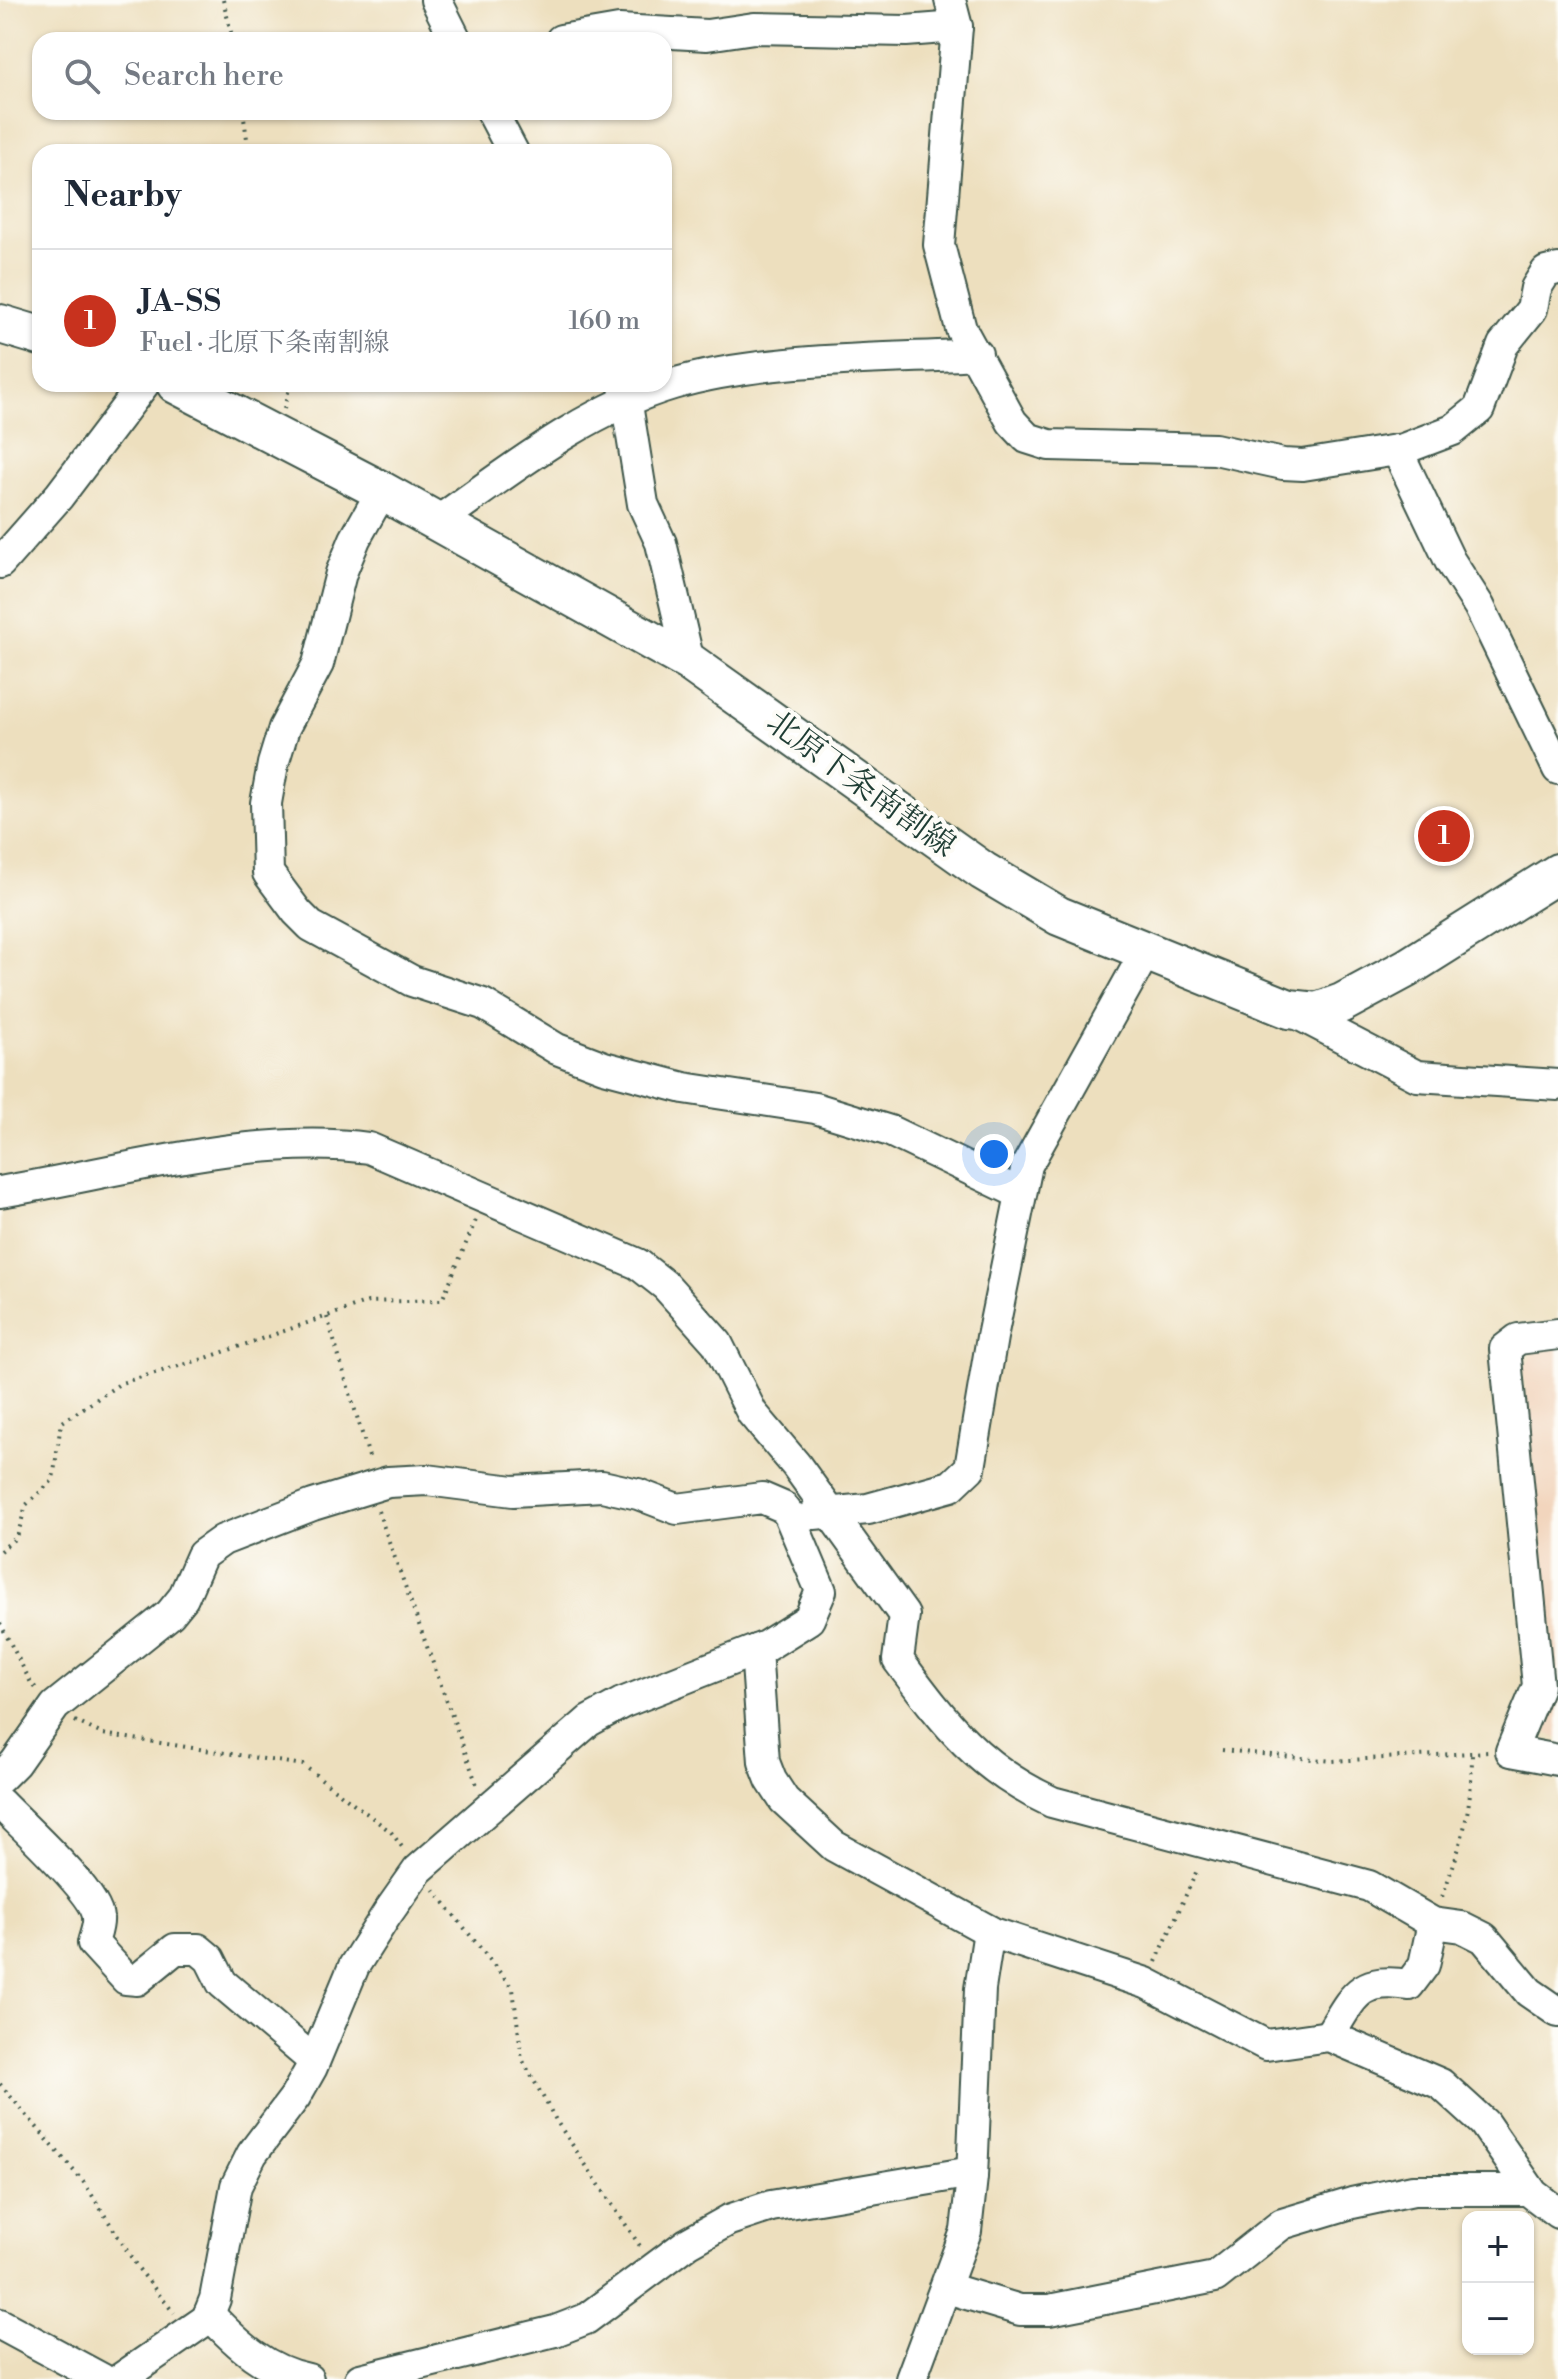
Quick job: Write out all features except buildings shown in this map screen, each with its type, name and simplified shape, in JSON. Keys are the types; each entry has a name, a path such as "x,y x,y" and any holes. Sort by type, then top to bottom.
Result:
{"main road":[{"path":"0,324 32,334"},
{"name":"北原下条南割線","path":"191,392 382,491 689,662 983,871 1059,916 1289,1009 1317,1012 1342,1003 1407,968 1558,873"}],"street":[{"path":"436,0 452,32"},
{"path":"672,33 707,35 754,28 906,31 954,14 939,245 961,329 1012,422 1027,438 1049,445 1215,449 1283,464 1303,465 1397,450 1453,430 1479,409 1503,345 1532,309 1536,288 1546,272 1558,269"},
{"path":"593,32 654,32"},
{"path":"496,120 509,144"},
{"path":"672,384 753,368 977,354"},
{"path":"0,563 115,427 139,392"},
{"path":"437,522 626,393 643,504 661,543 689,662"},
{"path":"1397,450 1450,561 1479,606 1558,769"},
{"path":"382,491 355,539 341,573 318,664 284,728 273,764 266,803 268,873 297,912 311,926 412,981 483,1004 557,1049 604,1067 684,1088 815,1108 890,1131 1019,1193"},
{"path":"789,1515 868,1509 951,1486 970,1468 1019,1193 1027,1165 1145,953"},
{"path":"1289,1009 1417,1076 1558,1085"},
{"path":"0,1192 252,1147 336,1144 369,1148 638,1264 666,1286 717,1343 752,1413 796,1465 904,1615 898,1660 953,1733 1008,1780 1052,1802 1148,1830 1369,1886 1433,1923 1462,1927 1484,1938 1529,1992 1558,2012"},
{"path":"1558,1334 1518,1339 1505,1349 1538,1686 1511,1751 1558,1760"},
{"path":"0,1778 15,1763 55,1706 170,1614 183,1598 202,1555 223,1540 313,1505 373,1487 427,1480 513,1491 602,1486 638,1494 677,1509 762,1498 783,1507 789,1515 821,1591 819,1602 809,1619 756,1650 622,1703 589,1721 418,1870 354,1966 314,2061 295,2097 252,2154 236,2186 200,2323 120,2379"},
{"path":"756,1650 764,1762 784,1800 834,1846 989,1931 1146,1983 1266,2045 1329,2036 1441,2084 1484,2123 1544,2206 1558,2213"},
{"path":"0,1803 76,1881 96,1907 99,1920 93,1943 126,1979 137,1980 175,1949 198,1949 210,1959 222,1983 314,2061"},
{"path":"1329,2036 1366,1985 1380,1981 1409,1985 1424,1965 1433,1923"},
{"path":"911,2379 966,2231 972,2172 980,1989 989,1931"},
{"path":"360,2379 555,2331 586,2319 688,2243 729,2220 757,2211 972,2172"},
{"path":"947,2288 1020,2310 1049,2310 1215,2277 1282,2224 1352,2203 1413,2190 1530,2190"},
{"path":"200,2323 278,2370 308,2379"},
{"path":"0,2324 102,2379"}],"path":[{"path":"223,0 231,32"},
{"path":"244,120 248,144"},
{"path":"0,1551 17,1537 26,1505 53,1480 61,1423 121,1383 368,1302 442,1300 471,1227 490,1198"},
{"path":"327,1317 373,1487 486,1810"},
{"path":"0,1623 31,1683 55,1706"},
{"path":"1222,1750 1332,1761 1511,1751"},
{"path":"1433,1923 1464,1839 1472,1798 1472,1752"},
{"path":"1146,1983 1207,1843"},
{"path":"0,2084 85,2184 155,2291 200,2323"}],"shaded area":[{"path":"1558,1347 1558,1739 1539,1729 1557,1692 1523,1368 1534,1352"}],"place":[{"name":"JA-SS","path":"1444,836"}]}
